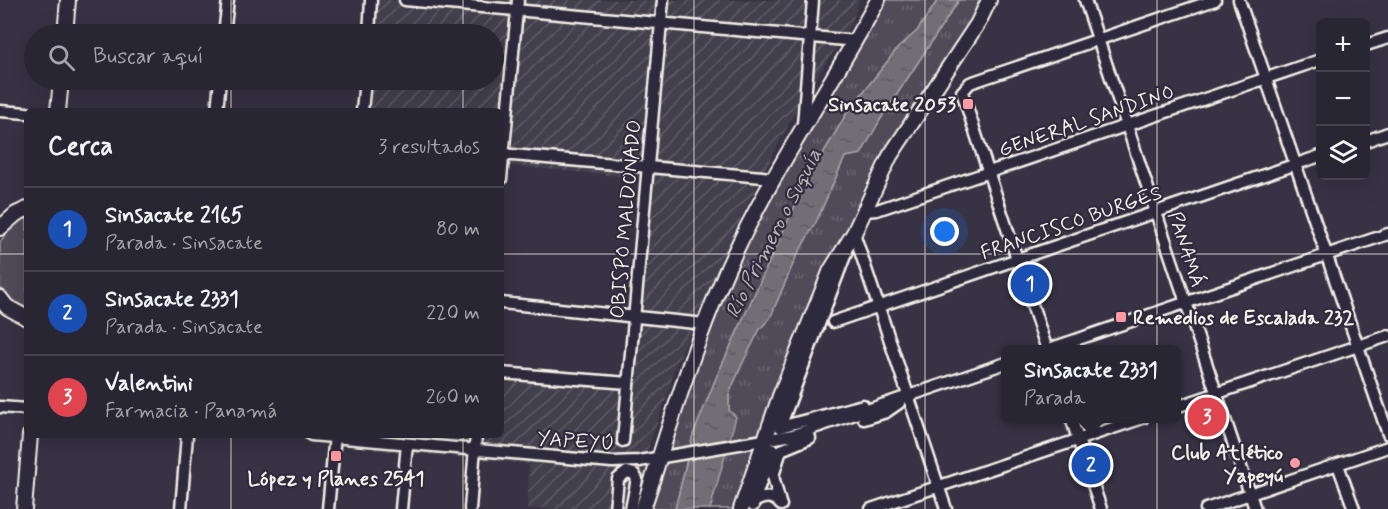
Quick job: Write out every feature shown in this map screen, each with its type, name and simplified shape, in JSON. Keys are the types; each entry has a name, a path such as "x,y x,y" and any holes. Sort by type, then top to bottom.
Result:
{"main road":[{"path":"66,24 68,0"},
{"path":"643,509 705,324 738,246 773,178 856,41 878,0"},
{"path":"749,507 827,280 854,233 890,156 978,23 989,0"},
{"path":"58,108 60,90"},
{"path":"0,228 16,214 24,210"},
{"path":"0,298 7,307 24,316"},
{"path":"24,509 30,438"}],"street":[{"path":"225,24 228,0"},
{"path":"370,24 372,0"},
{"path":"405,0 517,12 856,41"},
{"path":"504,135 518,0"},
{"name":"OBISPO MALDONADO","path":"623,441 663,0"},
{"path":"803,128 813,0"},
{"name":"PANAMÁ","path":"1085,0 1255,509"},
{"path":"1046,345 962,97 965,86 1215,0"},
{"path":"1239,0 1388,434"},
{"path":"1370,43 1388,38"},
{"name":"GENERAL SANDINO","path":"864,211 877,210 1316,61"},
{"path":"217,108 219,90"},
{"path":"362,108 364,90"},
{"path":"0,111 24,112"},
{"path":"1370,139 1388,133"},
{"path":"504,154 773,178"},
{"name":"FRANCISCO BURGES","path":"833,321 1316,157"},
{"path":"854,233 946,509"},
{"path":"854,233 780,427 888,398 908,396"},
{"path":"1059,345 1388,234"},
{"path":"504,303 705,324"},
{"path":"1181,405 1388,336"},
{"path":"769,445 1001,364"},
{"path":"504,373 628,383"},
{"path":"769,445 786,446 886,412 908,396"},
{"path":"0,407 24,409"},
{"path":"1073,423 1101,509"},
{"path":"872,509 1128,423"},
{"path":"181,509 187,438"},
{"path":"328,509 335,438"},
{"name":"YAPEYÚ","path":"353,438 612,462 769,445"},
{"path":"470,509 476,438"},
{"path":"401,509 407,444"},
{"path":"769,445 773,476 782,506"},
{"path":"1206,509 1388,447"},
{"path":"1338,465 1354,509"},
{"path":"615,509 618,479 627,472 634,474 637,479 631,509"},
{"path":"749,507 770,497 782,506"}],"shaded area":[{"path":"378,0 859,0 852,23 797,108 744,211 673,372 670,388 647,451 659,458 644,509 527,509 529,464 374,450 375,438 504,438 504,368 624,377 642,178 504,165 504,108 367,108 369,90 504,90 504,24 376,24"}],"green space":[{"path":"878,0 938,0 917,31 897,49 847,113 805,184 716,378 693,435 675,509 643,509 738,246"},
{"path":"959,0 989,0 890,156 741,509 710,509 729,410 729,394 744,360 760,329 770,318 796,257 816,222 845,157 861,154 880,120"},
{"path":"24,219 24,308 8,299 0,287 0,242 13,225"}],"water":[{"path":"938,0 959,0 880,120 861,154 845,157 816,222 796,257 770,318 760,329 744,360 729,394 729,410 736,417 710,509 675,509 693,435 716,378 805,184 847,113 897,49 917,31"}],"place":[{"name":"Sinsacate 2053","path":"968,104"},
{"name":"Sinsacate 2165","path":"1030,284"},
{"name":"Remedios de Escalada 232","path":"1121,317"},
{"name":"Valentini","path":"1207,417"},
{"name":"López y Planes 2541","path":"336,456"},
{"name":"Club Atlético Yapeyú","path":"1295,463"},
{"name":"Sinsacate 2331","path":"1091,465"}],"water label":[{"name":"Río Primero o Suquía","path":"773,233"}]}
